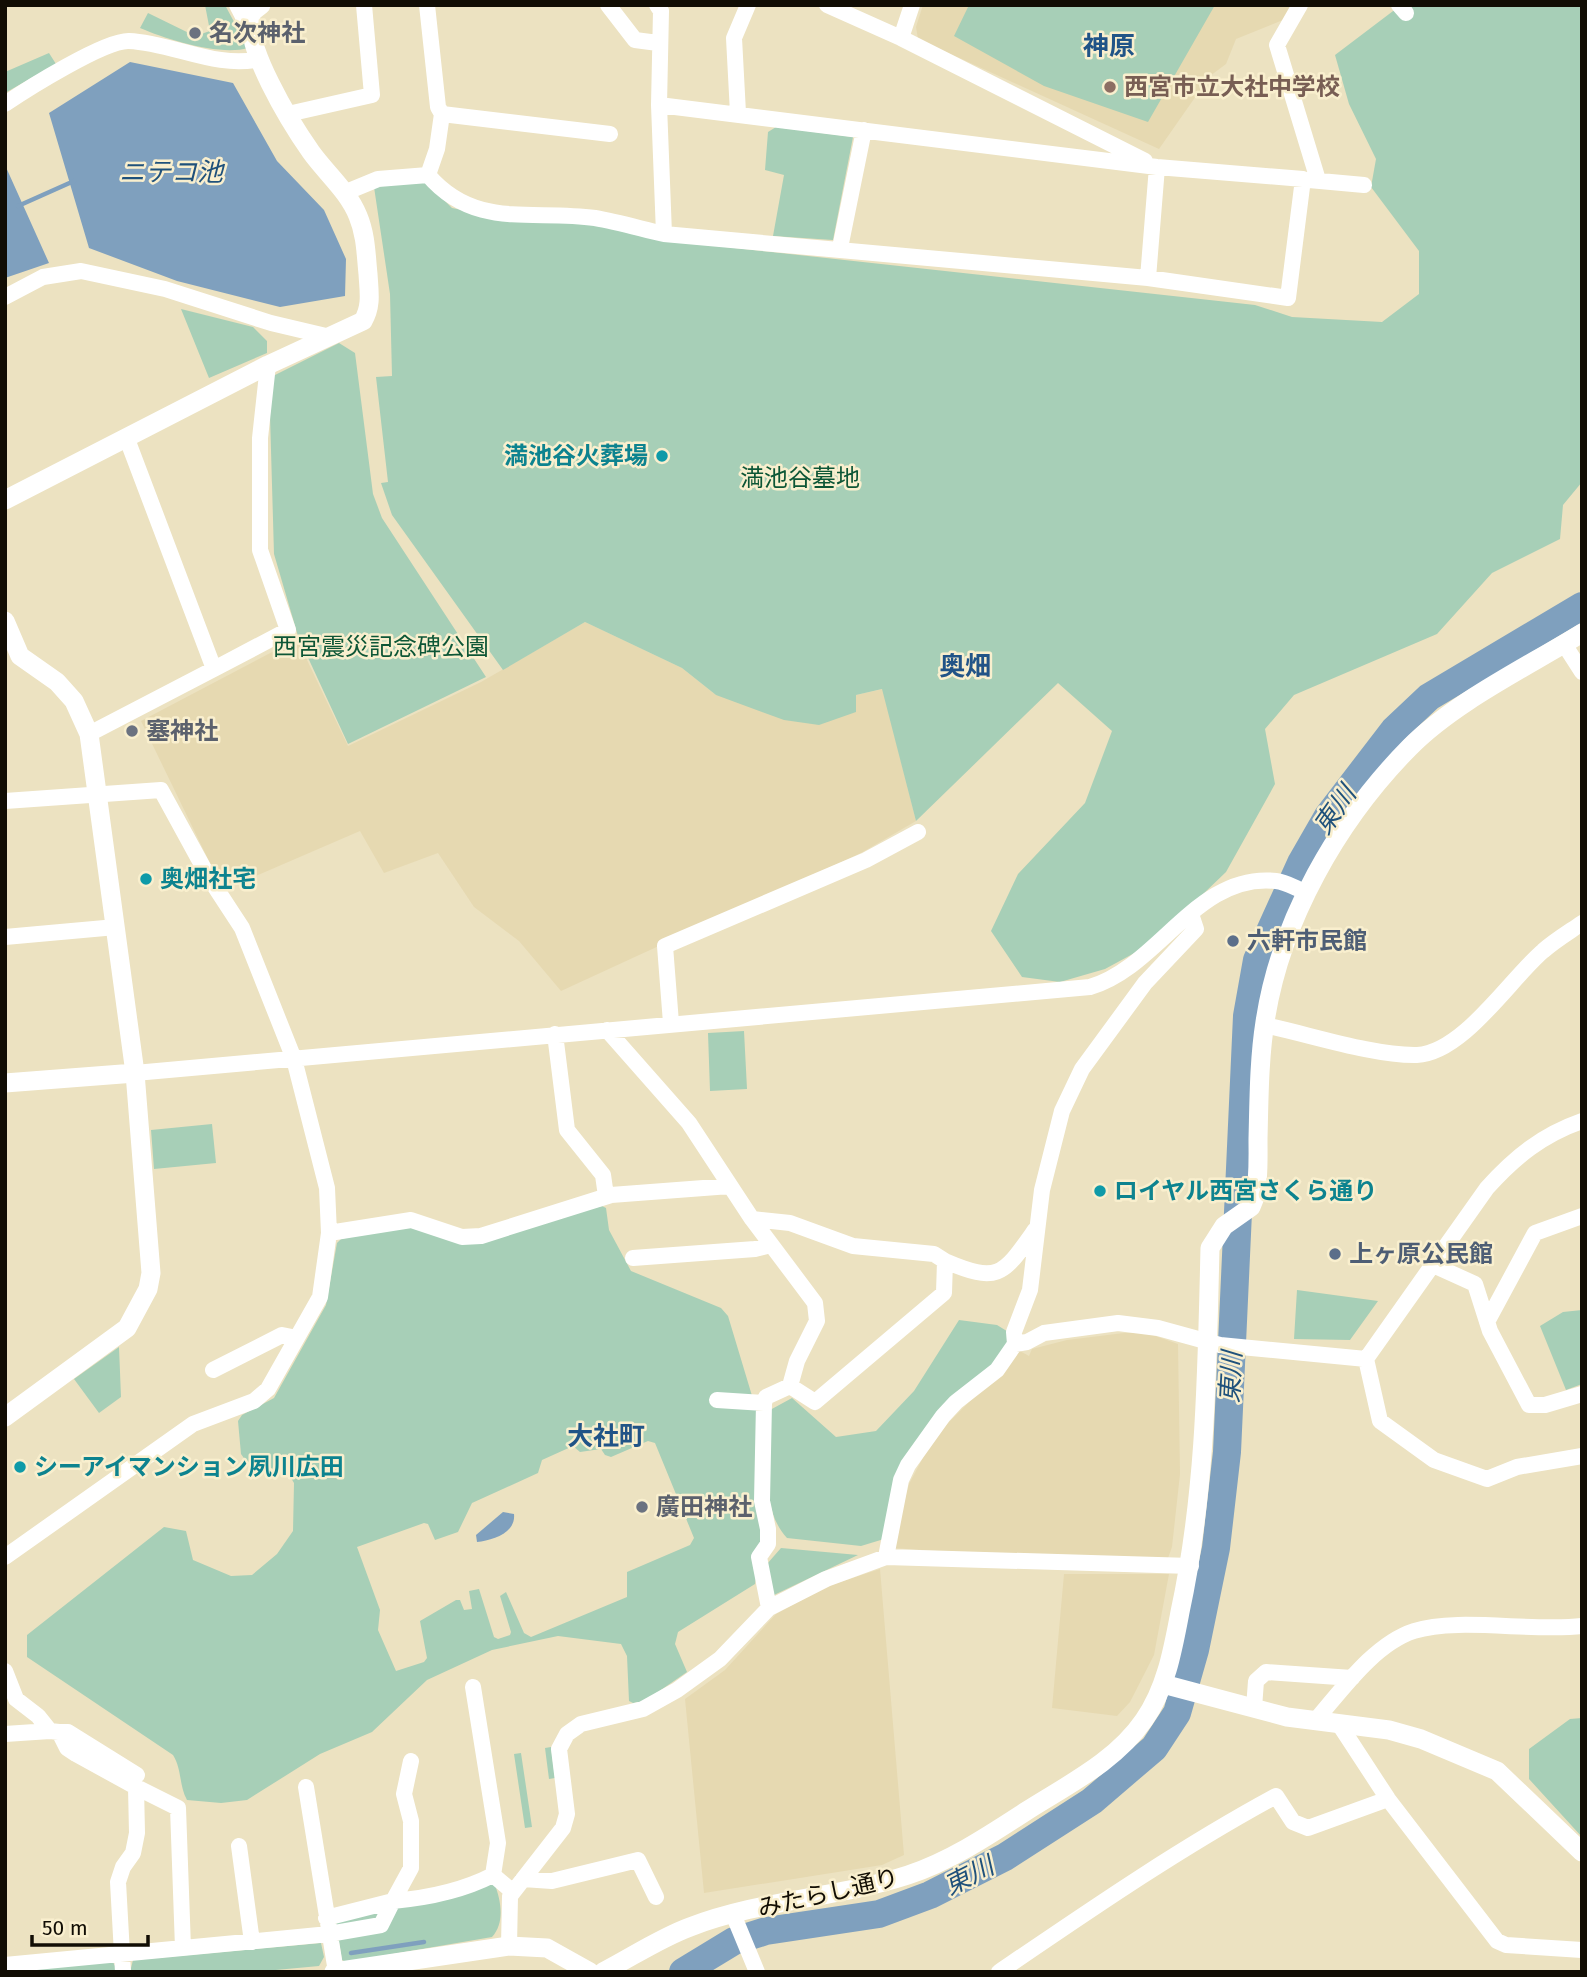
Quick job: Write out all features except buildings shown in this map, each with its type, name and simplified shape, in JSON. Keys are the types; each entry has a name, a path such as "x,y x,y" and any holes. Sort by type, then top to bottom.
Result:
{"street":[{"path":"5,500 268,365 362,321 370,298 364,234 358,214 311,152 288,114 237,5"},
{"path":"250,30 252,12 261,5"},
{"path":"288,114 372,95 364,5"},
{"path":"428,5 438,107 442,114 437,149 428,175"},
{"path":"608,5 635,40 658,43"},
{"path":"657,5 661,10 658,43 664,234"},
{"path":"738,113 734,38 748,5"},
{"path":"827,5 901,38 1157,167"},
{"path":"901,38 912,5"},
{"path":"344,193 378,179 428,175 454,200 476,211 595,218 664,234 1148,278 1288,298 1310,180 1278,45 1300,5"},
{"path":"5,104 103,47 127,41 240,64 260,59"},
{"path":"659,105 1157,167 1364,185"},
{"path":"442,114 610,134"},
{"path":"840,248 864,130"},
{"path":"1148,278 1157,167"},
{"path":"5,296 43,277 81,271 165,289 271,323 326,336"},
{"path":"89,734 288,630 260,550 260,438 268,365"},
{"path":"127,439 214,669"},
{"path":"5,621 13,657 57,682 74,701 89,734 135,1073 151,1273 148,1289 127,1328 5,1417"},
{"path":"1582,633 1454,712 1409,747 1294,887 1264,1025 1382,1051 1418,1055 1441,1049 1492,1006 1542,951 1582,923"},
{"path":"1564,644 1582,672"},
{"path":"5,801 161,790 208,877 242,928 294,1059 327,1188 329,1233 320,1297 268,1389 254,1401 193,1424 5,1557"},
{"path":"671,1023 665,946 866,860 918,832"},
{"path":"5,1083 1090,987 1112,980 1214,894 1236,884 1294,887"},
{"path":"886,1557 901,1480 908,1465 943,1416 956,1402 997,1370 1015,1344 1014,1332 1030,1290 1042,1190 1067,1101 1083,1069 1145,983 1196,929 1191,914"},
{"path":"5,937 116,928"},
{"name":"みたらし通り","path":"603,1972 689,1927 740,1931 891,1880 963,1850 1112,1755 1143,1722 1169,1685 1191,1566 1202,1473 1214,1342 1210,1248 1224,1226 1251,1207 1257,1188 1264,1025"},
{"path":"607,1030 689,1123 752,1219 815,1303 817,1321 797,1361 790,1385 766,1397 764,1403 762,1501 768,1544 759,1557 769,1608"},
{"path":"555,1034 567,1130 603,1175 606,1196"},
{"path":"1582,1121 1533,1144 1508,1164 1487,1188 1366,1360 1380,1421 1434,1460 1487,1479 1517,1467 1582,1456"},
{"path":"329,1233 411,1220 462,1237 481,1236 606,1196 730,1185"},
{"path":"1487,1322 1535,1233 1582,1216"},
{"path":"752,1219 790,1223 853,1246 934,1254 976,1274 993,1273 1009,1267 1037,1228"},
{"path":"634,1258 755,1249 771,1245"},
{"path":"790,1385 815,1402 944,1293 945,1261"},
{"path":"1433,1265 1475,1284 1487,1322 1529,1405 1545,1405 1582,1394"},
{"path":"1015,1344 1027,1342 1044,1333 1118,1323 1158,1328 1239,1346 1366,1360"},
{"path":"213,1370 282,1335 297,1338"},
{"path":"716,1400 764,1403"},
{"path":"509,1946 508,1900 563,1828 567,1814 559,1749 567,1734 581,1724 643,1709 677,1690 720,1660 769,1608 826,1579 886,1557 1191,1566"},
{"path":"1315,1721 1352,1678 1390,1644 1413,1631 1437,1625 1551,1630 1582,1626"},
{"path":"5,1671 16,1699 55,1732 68,1748 137,1781 178,1808 183,1948"},
{"path":"1254,1708 1256,1681 1266,1672 1352,1678"},
{"path":"1169,1685 1315,1721 1406,1734 1497,1771 1582,1852"},
{"path":"473,1687 498,1843 493,1875"},
{"path":"1339,1724 1388,1799 1497,1941 1506,1945 1582,1950"},
{"path":"5,1734 55,1732"},
{"path":"393,1901 411,1868 411,1821 404,1794 411,1761"},
{"path":"122,1964 118,1882 122,1867 133,1853 137,1833 137,1781"},
{"path":"306,1787 335,1972 509,1946 547,1948 590,1972"},
{"path":"999,1972 1103,1900 1214,1830 1276,1796 1293,1822 1308,1828 1388,1799"},
{"path":"240,1846 252,1942"},
{"path":"493,1875 518,1886 552,1881 638,1860 656,1897"},
{"path":"5,1965 122,1964 183,1948 252,1942 328,1926 393,1901 423,1899 475,1884 493,1875"},
{"path":"740,1931 757,1972"}],"shaded area":[{"name":"西宮市立大社中学校","path":"923,5 1293,5 1283,20 1236,39 1226,64 1210,76 1159,149 918,39 916,27"},
{"path":"585,622 682,668 716,695 856,695 883,689 916,821 861,853 561,991 519,941 474,907 438,853 384,873 360,831 223,890 141,721 297,639 348,746 481,682"},
{"path":"1147,1333 1178,1344 1180,1474 1172,1547 1168,1558 999,1555 892,1548 909,1484 934,1437 1020,1351 1029,1356 1032,1349 1067,1340"},
{"path":"880,1569 904,1855 882,1865 704,1893 685,1699 725,1670 776,1614 825,1587"},
{"path":"1064,1574 1169,1574 1154,1655 1130,1702 1117,1716 1052,1708"}],"green space":[{"name":"名次神社","path":"205,5 225,5 248,48 209,48 179,42 140,28 148,13 195,36 210,31"},
{"name":"西宮市立大社中学校","path":"969,5 1215,5 1148,122 1044,86 954,36"},
{"name":"満池谷墓地","path":"1401,5 1582,5 1582,482 1563,505 1560,539 1492,573 1437,634 1294,695 1265,729 1275,784 1226,872 1151,944 1105,969 1060,982 1022,977 991,931 1018,874 1085,803 1112,731 1058,683 916,821 882,689 856,695 856,712 819,725 784,720 716,695 682,668 585,622 503,670 392,515 381,483 388,482 376,377 392,376 390,294 374,187 425,181 452,208 513,220 592,224 662,240 1255,305 1292,317 1382,322 1419,294 1419,251 1371,187 1376,159 1349,104 1335,55"},
{"path":"49,53 56,64 5,93 5,72"},
{"path":"776,127 853,137 833,240 773,236 784,175 765,170 768,132"},
{"path":"181,309 253,327 267,341 267,353 209,378"},
{"name":"西宮震災記念碑公園","path":"339,343 355,353 373,494 382,518 486,677 348,744 298,636 274,554 270,415 273,376"},
{"path":"744,1031 747,1089 710,1091 708,1033"},
{"path":"212,1124 216,1163 154,1169 151,1130"},
{"path":"602,1206 606,1208 609,1230 631,1271 721,1308 728,1316 756,1409 764,1528 755,1584 678,1632 675,1644 687,1672 645,1701 629,1701 627,1656 621,1644 558,1636 492,1650 427,1680 372,1732 320,1754 247,1800 221,1803 187,1800 173,1755 27,1657 27,1635 164,1527 186,1531 193,1560 231,1576 252,1575 277,1554 293,1531 294,1483 288,1473 246,1461 241,1454 238,1421 242,1415 274,1398 326,1305 337,1243 341,1239 407,1225 464,1243","holes":["648,1441 655,1443 694,1538 690,1545 627,1572 627,1597 531,1637 524,1633 506,1592 500,1596 511,1632 510,1635 498,1639 494,1637 479,1589 469,1591 472,1609 464,1610 460,1600 456,1600 420,1621 427,1658 424,1662 396,1671 378,1630 380,1610 357,1547 424,1523 428,1524 435,1540 458,1532 472,1503 538,1473 542,1460 573,1446 580,1452 601,1449 605,1455 611,1457"]},
{"path":"1297,1290 1378,1301 1350,1340 1294,1339"},
{"path":"1582,1310 1582,1384 1566,1390 1540,1326 1563,1312"},
{"path":"959,1320 997,1325 1010,1333 1011,1342 897,1478 884,1539 861,1546 787,1538 772,1511 769,1494 767,1460 770,1410 792,1398 836,1437 876,1431 914,1391"},
{"path":"119,1347 121,1397 99,1413 74,1379"},
{"path":"781,1548 858,1555 774,1595 767,1564"},
{"path":"1582,1718 1582,1837 1529,1779 1529,1749 1570,1719"},
{"path":"551,1747 555,1778 549,1779 545,1748"},
{"path":"521,1753 532,1827 525,1828 514,1754"},
{"path":"491,1883 495,1885 501,1912 499,1925 492,1937 346,1962 342,1960 336,1924 343,1918"},
{"path":"321,1943 324,1957 319,1966 253,1972 130,1972 133,1960"},
{"path":"113,1962 118,1972 5,1972"}],"water":[{"name":"ニテコ池","path":"130,62 233,83 277,161 324,210 346,259 345,296 280,307 177,281 89,248 49,113"},
{"path":"5,165 49,263 5,278"},
{"path":"503,1512 514,1514 514,1521 507,1531 477,1542 476,1535"}],"waterway":[{"path":"18,206 74,181"},
{"name":"東川","path":"683,1972 734,1941 766,1931 879,1914 930,1895 1005,1857 1092,1801 1154,1748 1177,1713 1195,1650 1216,1548 1227,1452 1247,1016 1257,960 1301,863 1328,816 1394,730 1429,697 1582,606"},
{"path":"351,1953 424,1942"}],"place":[{"name":"名次神社","path":"195,33"},
{"name":"西宮市立大社中学校","path":"1110,87"},
{"name":"満池谷火葬場","path":"662,456"},
{"name":"塞神社","path":"132,731"},
{"name":"奥畑社宅","path":"146,879"},
{"name":"六軒市民館","path":"1233,941"},
{"name":"ロイヤル西宮さくら通り","path":"1100,1191"},
{"name":"上ヶ原公民館","path":"1335,1254"},
{"name":"シーアイマンション夙川広田","path":"20,1467"},
{"name":"廣田神社","path":"642,1507"}],"district":[{"name":"神原","path":"1109,46"},
{"name":"奥畑","path":"965,666"},
{"name":"大社町","path":"606,1436"}]}
